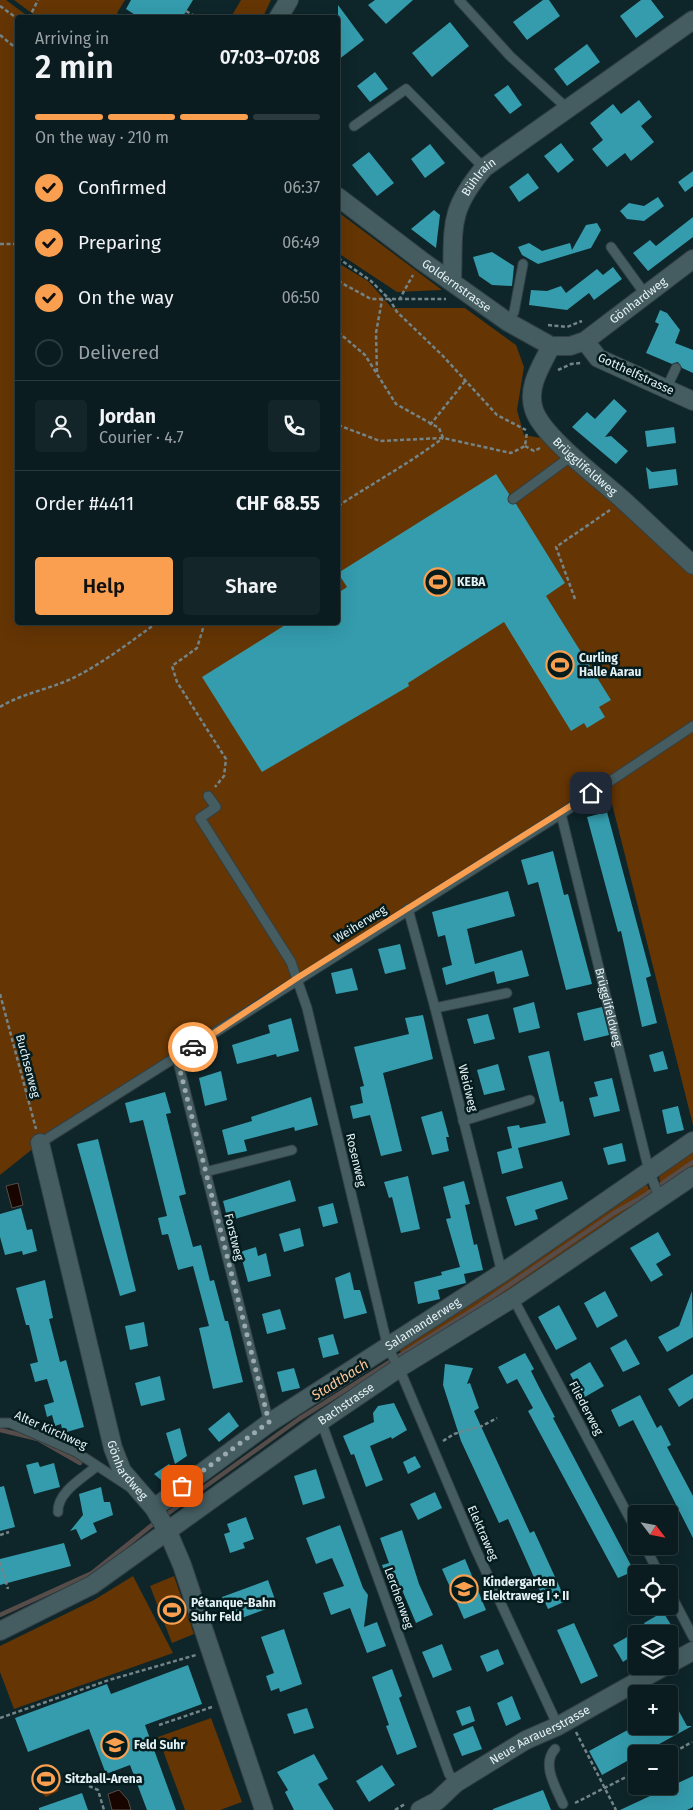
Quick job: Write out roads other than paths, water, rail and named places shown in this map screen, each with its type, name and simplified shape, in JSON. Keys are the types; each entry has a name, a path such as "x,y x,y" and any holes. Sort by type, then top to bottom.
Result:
{"street":[{"path":"280,15 289,0"},
{"name":"Bühlrain","path":"452,282 453,223 458,204 469,185 484,168 693,20"},
{"name":"Goldernstrasse","path":"340,199 422,261 508,322 551,346"},
{"name":"Gönhardweg","path":"585,341 693,259"},
{"path":"551,346 570,346 585,341"},
{"name":"Gotthelfstrasse","path":"585,341 598,358 693,401"},
{"name":"Brügglifeldweg","path":"551,346 533,383 532,399 534,410 539,420 558,441 693,565"},
{"name":"Salamanderweg","path":"154,1508 269,1422 388,1349 650,1175 693,1141"},
{"name":"Gönhardweg","path":"40,1143 113,1448 122,1471 140,1495 154,1508 168,1532 182,1565 264,1810"},
{"name":"Bachstrasse","path":"0,1631 92,1585 321,1420 399,1368 513,1298 659,1197 693,1176"},
{"path":"678,1659 693,1651"},
{"name":"Neue Aarauerstrasse","path":"420,1810 437,1801 456,1783 526,1740 564,1723 649,1675"}],"lane":[{"path":"459,0 510,56 568,109"},
{"path":"354,126 406,89 484,168"},
{"path":"611,247 645,294"},
{"path":"508,322 514,312 523,264"},
{"path":"666,389 676,368"},
{"path":"513,499 573,455"},
{"name":"Weiherweg","path":"40,1143 177,1058 297,978 561,814 693,726"},
{"name":"Rosenweg","path":"208,796 216,807 200,818 291,962 307,1008 388,1349"},
{"name":"Brügglifeldweg","path":"561,814 650,1175 659,1197"},
{"name":"Weidweg","path":"408,909 436,1008 502,1273"},
{"path":"436,1008 507,993"},
{"name":"Forstweg","path":"177,1058 269,1422"},
{"path":"463,1122 530,1100"},
{"path":"205,1172 292,1150"},
{"name":"Fliederweg","path":"513,1298 628,1515"},
{"name":"Elektraweg","path":"388,1349 399,1368 476,1550 564,1723"},
{"name":"Lerchenweg","path":"321,1420 449,1774 456,1783"},
{"name":"Alter Kirchweg","path":"0,1423 10,1423 76,1452 140,1495"},
{"path":"58,1512 58,1503 61,1498 97,1466"},
{"path":"678,1608 693,1637"},
{"path":"555,1749 550,1754 548,1764 563,1804"}],"waterway":[{"name":"Stadtbach","path":"163,1517 299,1419 474,1309 614,1213 642,1197 693,1162"},
{"path":"0,1430 38,1439 80,1463"},
{"name":"Stadtbach","path":"0,1615 92,1573 157,1521"}],"place":[{"name":"KEBA","path":"438,582"},
{"name":"Curling Halle Aarau","path":"560,665"},
{"name":"Kindergarten Elektraweg I + II","path":"464,1589"},
{"name":"Pétanque-Bahn Suhr Feld","path":"172,1610"},
{"name":"Feld Suhr","path":"115,1745"},
{"name":"Sitzball-Arena","path":"46,1779"}]}
